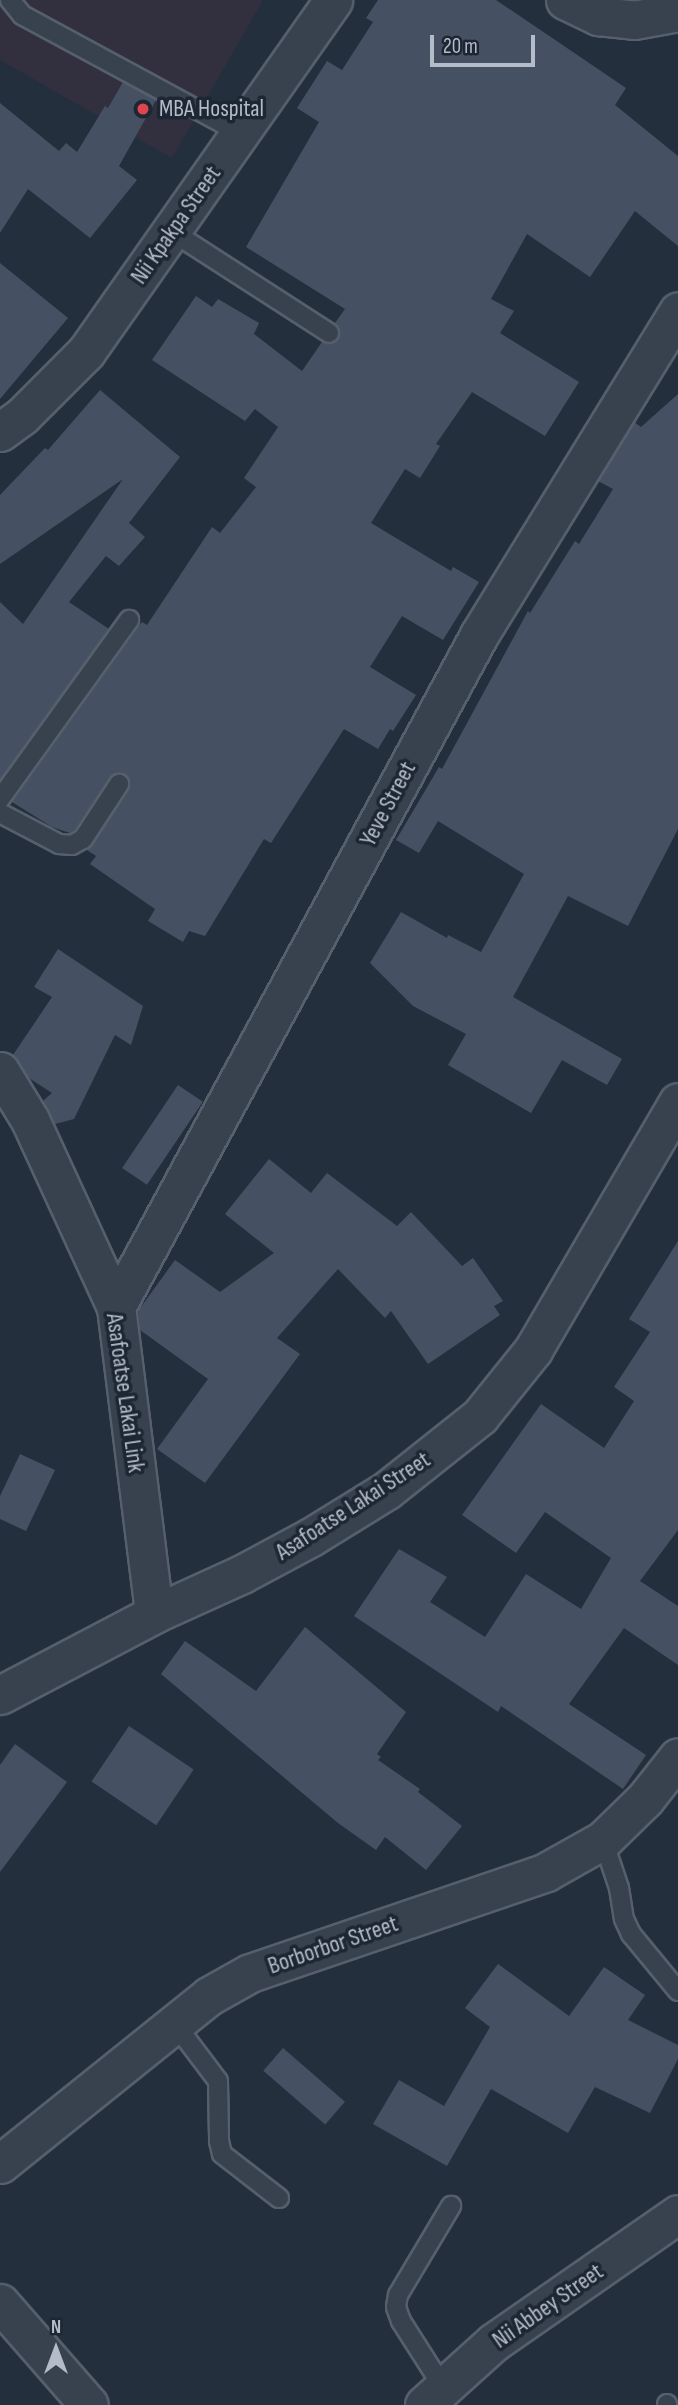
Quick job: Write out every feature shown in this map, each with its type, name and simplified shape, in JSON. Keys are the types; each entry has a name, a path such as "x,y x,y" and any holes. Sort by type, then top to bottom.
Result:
{"street":[{"name":"Nii Kpakpa Street","path":"0,432 22,416 86,352 333,0"},
{"path":"565,0 598,16 634,20 678,12"},
{"name":"Yeve Street","path":"116,1307 200,1157 479,635 678,311"},
{"name":"Asafoatse Lakai Link","path":"0,1071 30,1120 116,1307 154,1614"},
{"name":"Asafoatse Lakai Street","path":"0,1695 154,1614 242,1574 322,1531 387,1490 480,1416 533,1350 678,1102"},
{"name":"Borborbor Street","path":"0,2164 209,1996 250,1973 546,1872 603,1840 645,1799 678,1757"},
{"name":"Nii Abbey Street","path":"433,2396 494,2342 678,2214"},
{"path":"0,2304 89,2405"}],"lane":[{"path":"10,0 22,15 240,132"},
{"path":"171,231 329,333"},
{"path":"0,799 129,620"},
{"path":"0,813 60,844 72,845 83,839 119,784"},
{"path":"603,1840 619,1888 624,1919 631,1934 678,1991"},
{"path":"175,2024 218,2081 219,2141 222,2154 279,2198"},
{"path":"433,2396 396,2307 398,2294 451,2206"}],"shaded area":[{"name":"MBA Hospital","path":"0,0 263,0 172,158 0,60"}],"building":[{"path":"378,0 496,0 626,88 615,105 678,156 678,246 635,211 590,277 527,234 491,299 514,311 500,333 579,382 545,436 472,392 436,444 440,446 420,478 405,469 371,523 451,571 453,567 479,582 443,640 402,616 370,667 416,695 393,731 390,729 378,749 344,729 271,843 264,839 205,936 189,931 183,942 148,921 155,909 90,864 96,856 87,850 129,790 130,784 126,775 119,773 110,777 75,830 70,833 52,827 12,802 142,622 147,625 212,527 220,533 256,487 244,478 278,427 255,409 245,421 152,360 196,296 212,307 218,299 259,323 254,334 302,371 322,342 329,344 339,339 339,328 335,323 345,309 246,247 319,122 297,108 327,61 342,70 373,22 366,18"},
{"path":"123,82 156,100 119,166 137,180 90,238 28,189 0,233 0,103 59,151 66,143 77,152"},
{"path":"0,263 68,318 0,399"},
{"path":"100,390 180,457 129,523 145,537 119,566 106,556 69,602 109,629 0,780 0,602 23,624 123,479 0,564 0,495 45,448 48,450"},
{"path":"678,394 678,829 628,926 568,896 513,997 622,1059 607,1085 562,1060 531,1113 448,1065 466,1034 413,1006 370,963 401,912 447,938 448,935 481,952 524,874 438,821 419,853 396,840 439,767 442,769 528,611 530,613 575,541 579,544 613,489 598,481 634,422 641,427"},
{"path":"58,949 143,1006 131,1045 115,1035 74,1119 55,1124 43,1101 52,1093 29,1078 13,1055 52,997 34,987"},
{"path":"178,1085 203,1102 147,1185 122,1168"},
{"path":"269,1159 311,1193 327,1173 397,1226 411,1212 462,1266 473,1258 503,1301 494,1306 500,1315 428,1364 391,1311 385,1318 338,1269 277,1338 300,1354 205,1483 157,1449 208,1379 140,1330 138,1311 175,1260 220,1292 274,1253 225,1214"},
{"path":"678,1241 678,1530 640,1581 678,1606 678,1665 624,1628 569,1704 646,1755 623,1789 501,1706 498,1712 354,1616 399,1549 447,1577 430,1602 485,1637 526,1574 581,1609 611,1558 545,1512 516,1553 462,1515 541,1404 604,1448 634,1401 614,1387 650,1332 629,1319"},
{"path":"20,1454 55,1470 26,1531 0,1519 0,1496"},
{"path":"305,1627 406,1712 377,1754 381,1757 378,1760 420,1789 418,1792 462,1826 426,1870 385,1837 376,1850 338,1823 161,1674 185,1641 256,1691"},
{"path":"129,1726 194,1770 156,1825 92,1782"},
{"path":"15,1744 67,1782 0,1872 0,1765"},
{"path":"498,1964 569,2016 604,1967 645,1995 628,2020 678,2045 678,2059 650,2113 595,2087 568,2133 491,2089 447,2166 373,2124 399,2080 444,2106 490,2027 465,2008"},
{"path":"283,2048 345,2102 325,2124 263,2071"}],"place":[{"name":"MBA Hospital","path":"143,109"}]}
